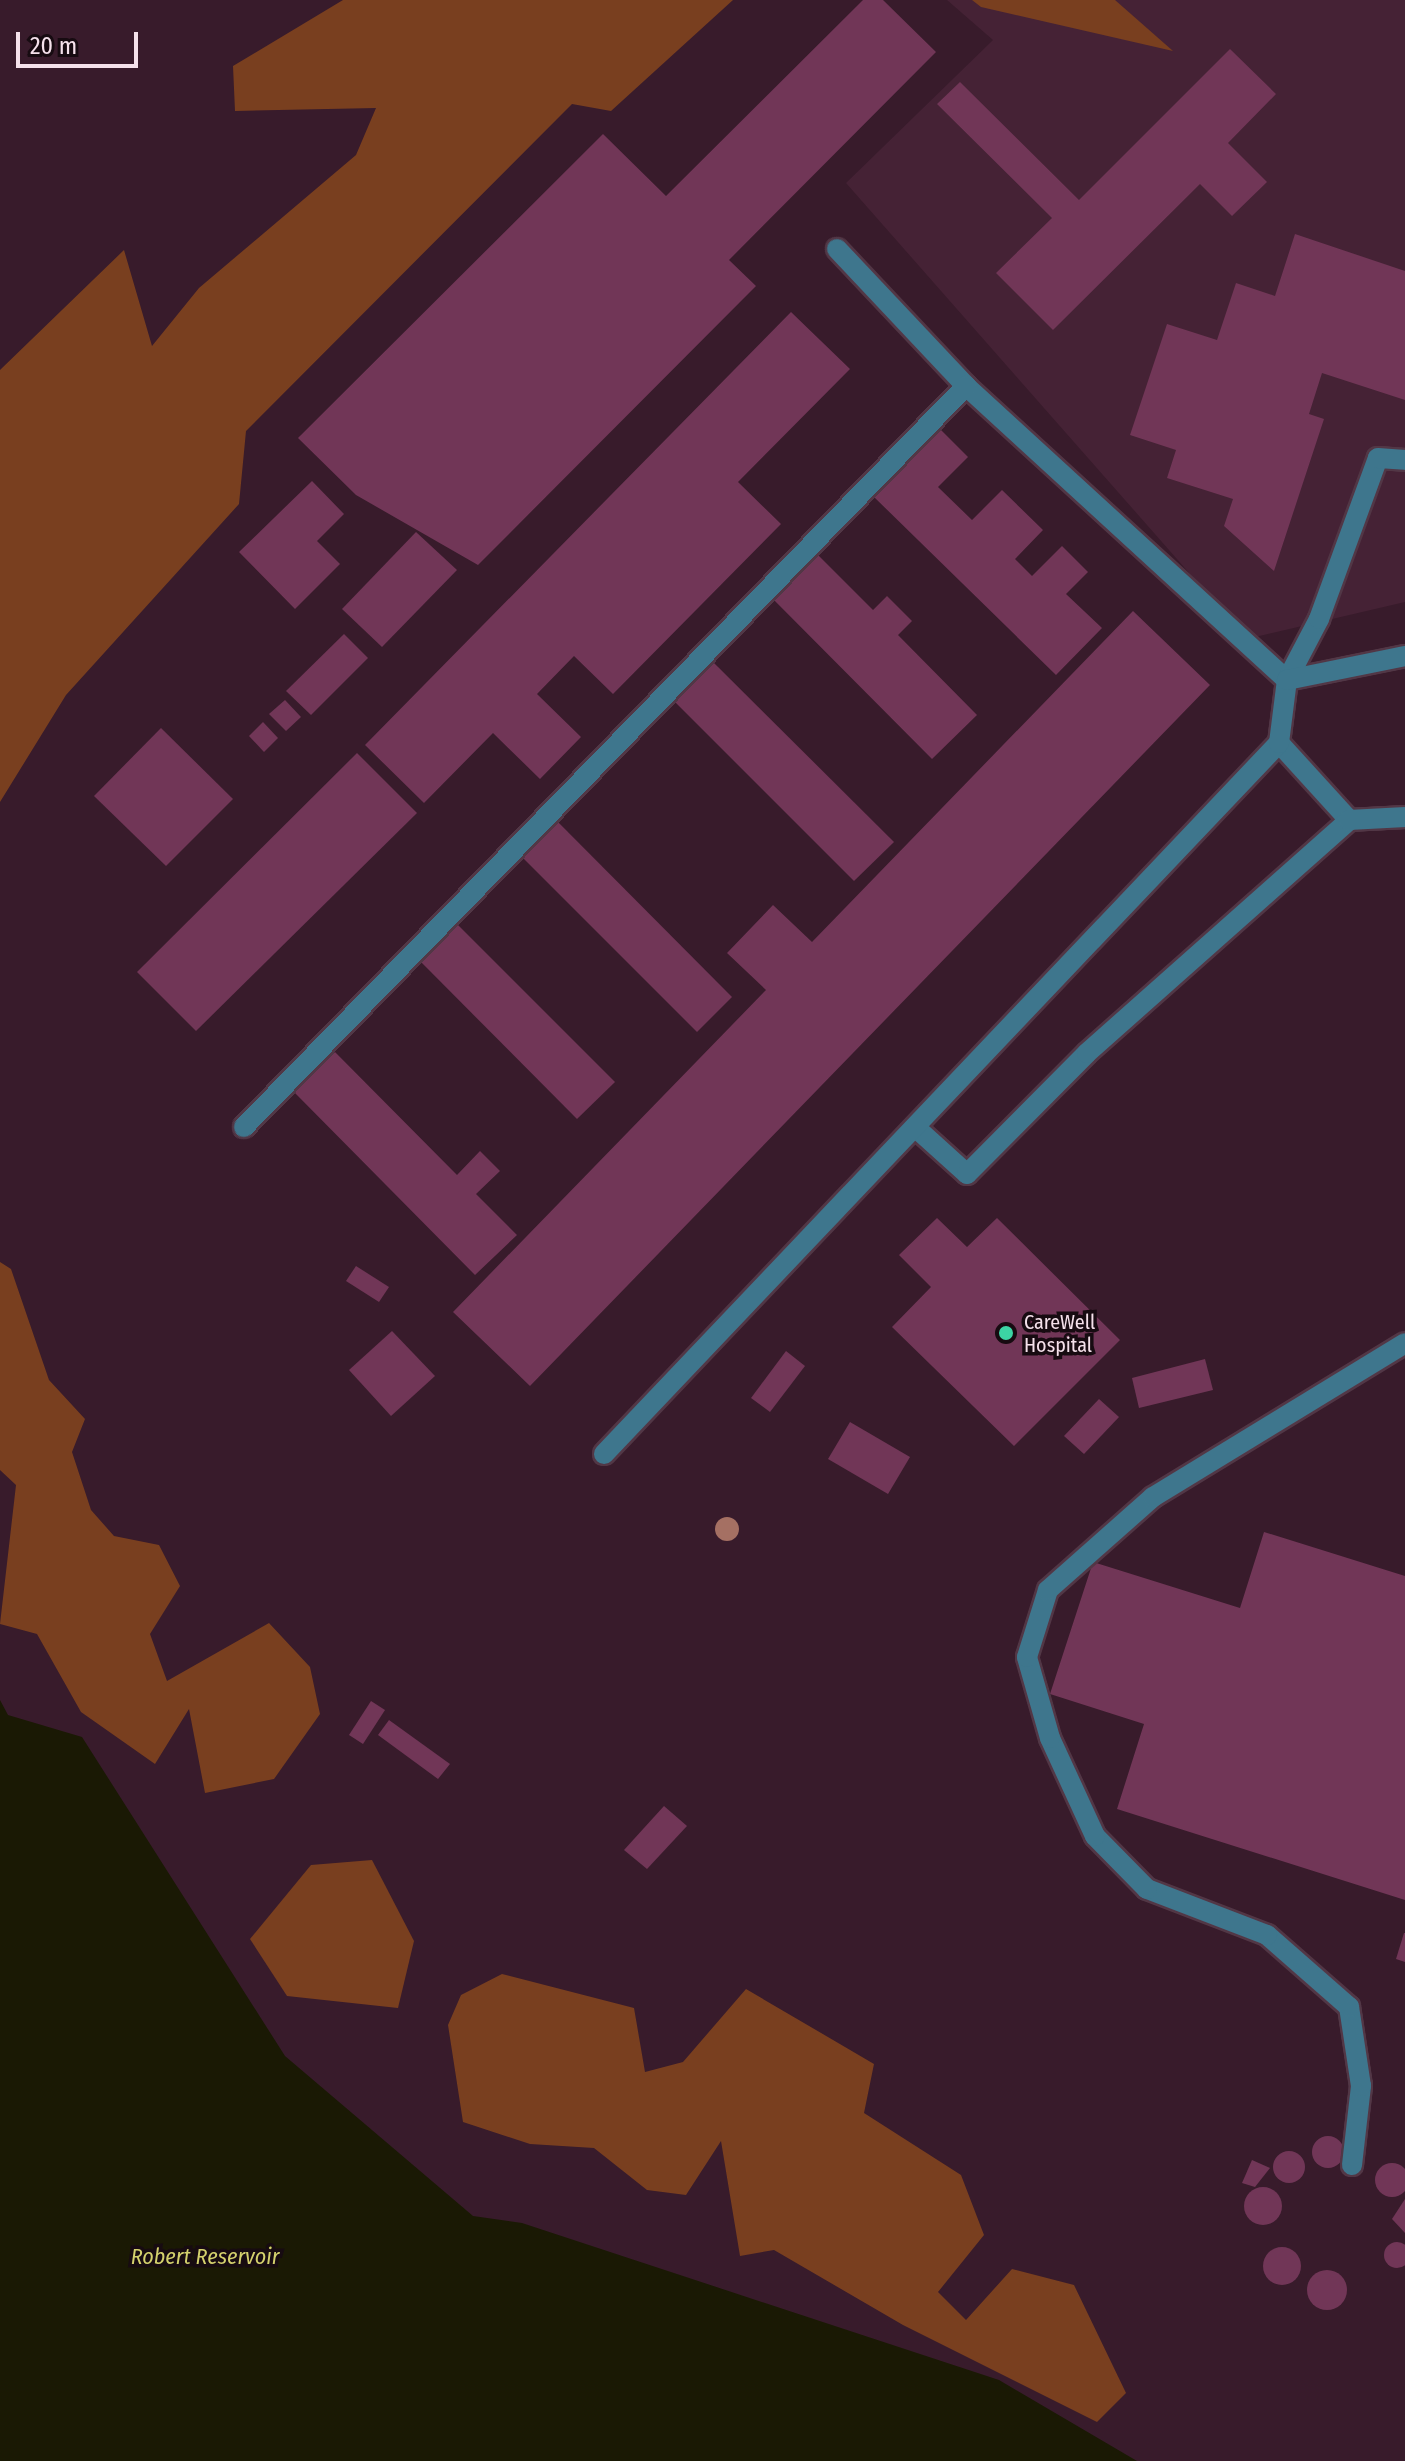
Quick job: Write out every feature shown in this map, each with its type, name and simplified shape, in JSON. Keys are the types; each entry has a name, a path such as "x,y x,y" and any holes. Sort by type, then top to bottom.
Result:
{"lane":[{"path":"837,249 966,386 1287,680"},
{"path":"244,1127 966,386"},
{"path":"604,1454 1279,743 1287,680 1319,619 1378,458 1405,460"},
{"path":"1287,680 1405,656"},
{"path":"1279,743 1349,820"},
{"path":"915,1127 967,1174 1087,1053 1349,820 1405,817"},
{"path":"1352,2165 1361,2086 1349,2007 1267,1935 1147,1889 1095,1836 1050,1738 1027,1657 1048,1590 1153,1497 1405,1343"}],"shaded area":[{"path":"343,0 733,0 611,111 572,104 246,431 239,504 66,695 0,802 0,370 124,250 152,346 199,288 356,155 376,108 235,111 233,66"},
{"path":"947,0 1405,0 1405,602 1255,637 1213,600 846,183 993,40"},
{"path":"972,0 1115,0 1173,51 981,7"},
{"path":"0,1262 11,1269 49,1380 85,1419 72,1452 91,1510 114,1536 159,1545 180,1586 150,1634 167,1681 269,1623 310,1667 320,1714 274,1779 205,1793 189,1709 155,1764 81,1712 37,1634 0,1624 16,1485 0,1470"},
{"path":"372,1860 414,1941 398,2008 287,1996 250,1939 311,1865"},
{"path":"502,1974 634,2008 645,2072 683,2062 746,1989 874,2064 864,2113 961,2175 984,2235 938,2292 966,2320 1012,2269 1074,2285 1126,2393 1097,2422 903,2325 774,2250 740,2256 721,2141 686,2195 647,2190 594,2148 530,2144 463,2122 448,2025 461,1995"}],"water":[{"name":"Robert Reservoir","path":"0,1700 8,1715 82,1737 285,2056 473,2216 522,2223 999,2380 1137,2461 0,2461"}],"building":[{"path":"863,0 883,0 936,52 729,260 756,286 478,565 356,495 298,438 603,134 666,196"},
{"path":"1230,49 1276,94 1228,143 1267,182 1232,216 1200,184 1053,330 996,273 1052,218 937,104 960,82 1079,200"},
{"path":"1295,234 1405,271 1405,400 1322,373 1309,414 1324,419 1274,571 1224,526 1233,499 1167,478 1176,450 1130,435 1167,324 1217,340 1236,283 1275,296"},
{"path":"791,312 850,369 738,482 781,524 613,694 574,656 537,694 581,737 540,779 493,733 424,803 365,745"},
{"path":"941,430 968,457 938,487 972,520 1002,490 1043,530 1015,559 1032,576 1062,546 1088,572 1066,594 1102,628 1056,675 874,497"},
{"path":"312,481 344,514 317,541 340,564 295,609 239,552"},
{"path":"416,532 457,570 382,647 342,609"},
{"path":"811,548 873,610 887,596 912,621 898,635 977,715 932,759 766,592"},
{"path":"1133,611 1210,685 530,1386 453,1312 766,990 727,953 773,905 812,942"},
{"path":"344,634 368,658 311,715 286,691"},
{"path":"711,660 894,842 854,881 672,699"},
{"path":"285,700 301,717 286,731 269,714"},
{"path":"263,722 278,738 264,752 249,736"},
{"path":"161,728 233,799 166,866 94,796"},
{"path":"357,753 417,813 196,1031 137,972"},
{"path":"552,816 732,997 697,1032 516,851"},
{"path":"455,922 615,1082 577,1119 418,959"},
{"path":"335,1052 457,1175 480,1151 500,1171 476,1194 517,1235 475,1275 294,1092"},
{"name":"CareWell Hospital","path":"937,1218 967,1247 997,1218 1120,1340 1014,1446 892,1327 931,1287 899,1255"},
{"path":"356,1266 389,1287 379,1302 346,1281"},
{"path":"392,1331 435,1376 391,1416 349,1370"},
{"path":"786,1351 805,1366 770,1412 751,1398"},
{"path":"1205,1359 1213,1390 1139,1408 1132,1378"},
{"path":"1099,1399 1119,1417 1084,1454 1064,1436"},
{"path":"850,1422 910,1457 888,1494 828,1459"},
{"path":"1264,1532 1405,1576 1405,1900 1117,1809 1144,1724 1050,1694 1093,1562 1240,1608"},
{"path":"371,1701 385,1710 363,1744 349,1735"},
{"path":"389,1720 450,1764 438,1779 378,1735"},
{"path":"664,1806 687,1826 647,1869 624,1850"},
{"path":"1405,1933 1405,1962 1396,1959"},
{"path":"1328,2136 1339,2141 1344,2152 1339,2163 1328,2168 1317,2163 1312,2152 1317,2141"},
{"path":"1289,2151 1300,2156 1305,2167 1300,2178 1289,2183 1278,2178 1273,2167 1278,2156"},
{"path":"1252,2160 1270,2168 1255,2187 1242,2183"},
{"path":"1392,2163 1404,2168 1409,2180 1404,2192 1392,2197 1380,2192 1375,2180 1380,2168"},
{"path":"1263,2187 1277,2192 1282,2206 1277,2220 1263,2225 1249,2220 1244,2206 1249,2192"},
{"path":"1405,2199 1405,2233 1392,2219"},
{"path":"1397,2242 1406,2246 1410,2255 1406,2264 1397,2268 1388,2264 1384,2255 1388,2246"},
{"path":"1282,2247 1296,2252 1301,2266 1296,2280 1282,2285 1268,2280 1263,2266 1268,2252"},
{"path":"1327,2270 1341,2276 1347,2290 1341,2304 1327,2310 1313,2304 1307,2290 1313,2276"}],"place":[{"name":"CareWell Hospital","path":"1006,1333"}]}
